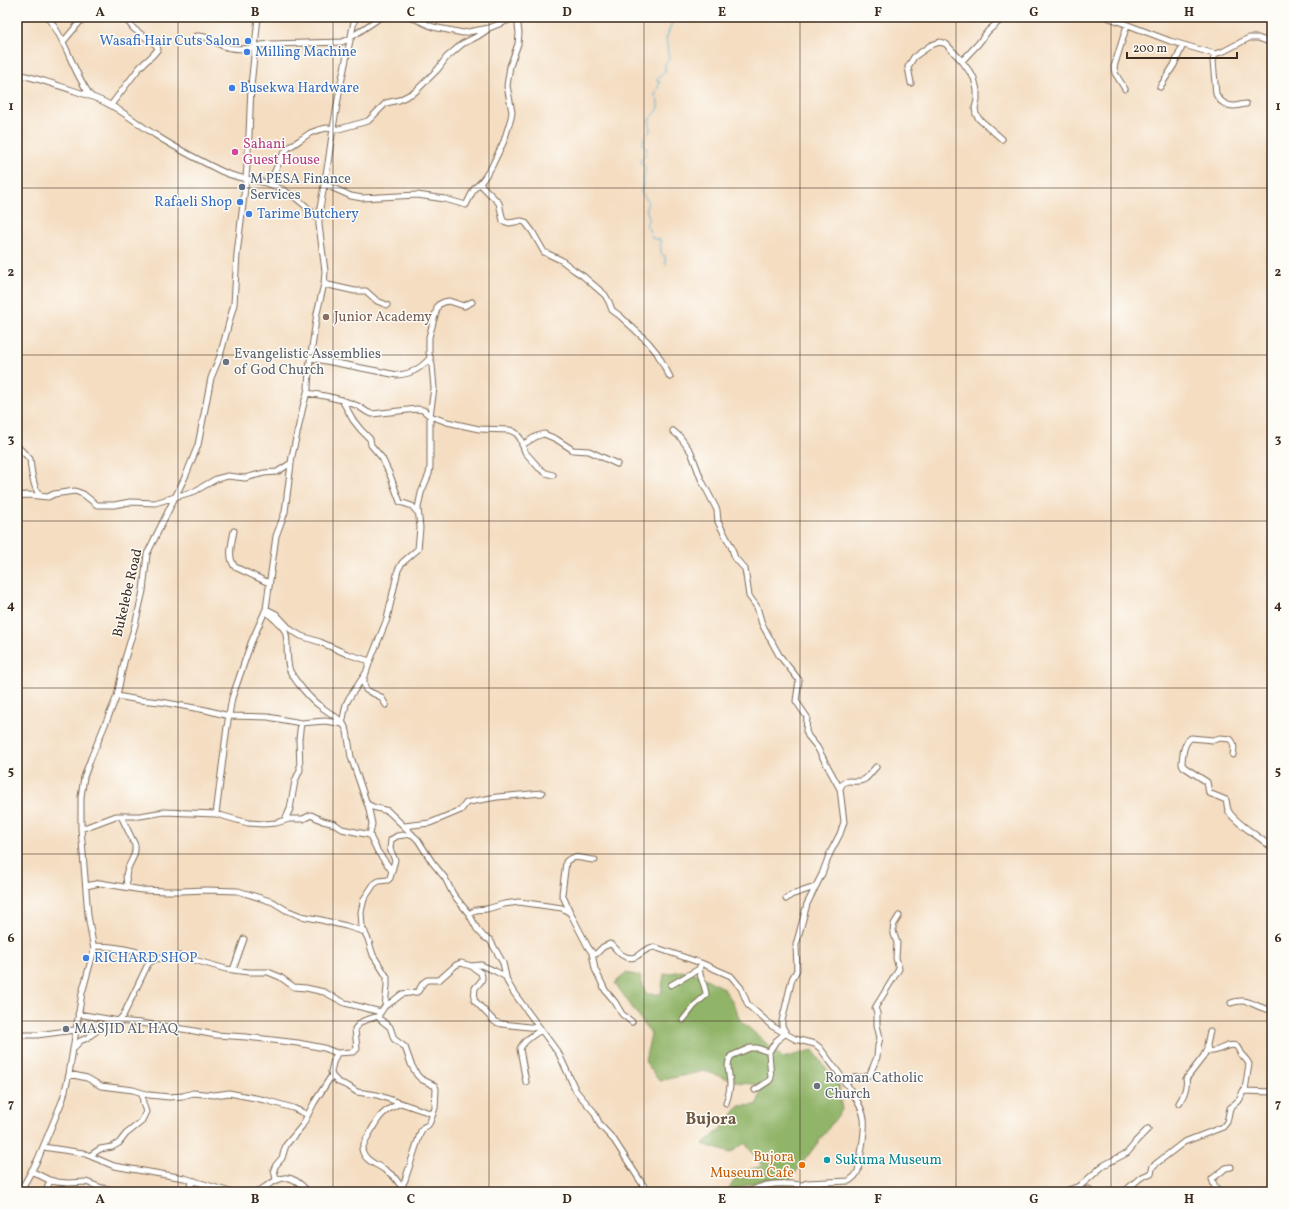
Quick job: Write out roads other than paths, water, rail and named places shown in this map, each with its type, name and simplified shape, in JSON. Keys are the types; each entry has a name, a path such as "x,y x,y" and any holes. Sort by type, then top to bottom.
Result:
{"street":[{"path":"47,17 58,32 79,78 91,96"},
{"path":"63,42 84,17"},
{"path":"111,106 140,67 158,49 156,45 134,29 124,17"},
{"name":"Bukelebe Road","path":"20,1192 43,1146 63,1099 69,1074 82,993 94,946 88,915 81,829 81,796 84,777 116,696 143,591 147,554 186,475 198,445 211,378 222,349 234,304 238,248 246,179 251,86 258,17"},
{"path":"216,814 232,698 251,642 265,610 276,536 286,505 291,463 307,393 317,313 324,284 325,265 318,220 328,163 332,128 355,17"},
{"path":"196,36 204,36 228,47 249,48 270,44 339,42 345,41 381,17"},
{"path":"324,184 351,196 362,198 418,195 445,199 466,205 474,189 480,184 491,168 504,142 511,118 512,112 507,86 510,66 517,49 519,38 517,17 489,28 458,32 434,27 411,17"},
{"path":"962,61 988,31 1004,17"},
{"path":"1107,17 1183,45 1212,53 1224,51 1249,38 1258,38 1272,42"},
{"path":"1125,89 1115,73 1114,67 1127,25"},
{"path":"269,184 280,160 288,148 310,133 323,129 339,129 368,121 386,103 399,100 413,94 438,69 446,58 464,43 478,36 489,28"},
{"path":"911,83 908,71 914,57 935,43 940,42 946,44 962,61 974,78 977,90 975,108 976,114 979,119 1002,140"},
{"path":"1160,87 1174,65 1183,45"},
{"path":"1212,53 1217,98 1220,102 1232,106 1246,104"},
{"path":"17,74 91,96 136,121 156,136 184,152 232,176 269,184 294,197 310,210 318,220"},
{"path":"480,184 499,203 503,221 508,223 521,221 525,222 544,252 561,260 583,276 604,295 612,310 648,342 657,353 670,377"},
{"path":"324,284 355,291 366,291 377,301 387,305"},
{"path":"343,724 346,704 364,676 387,619 398,570 402,563 418,550 421,493 430,466 430,416 434,388 429,337 437,306 441,303 449,301 465,306 472,302"},
{"path":"311,358 397,375 416,371 430,358"},
{"path":"307,393 342,400 358,406 372,414 415,409 423,410 430,416 448,422 479,429 513,431 519,436 525,452 539,468 546,474 553,475"},
{"path":"342,400 353,420 370,440 382,458 400,502 412,506 419,513"},
{"path":"673,431 691,452 701,479 717,510 718,522 731,546 735,558 746,569 749,596 757,607 762,624 779,655 799,680 796,701 807,716 806,731 817,747 840,789"},
{"path":"522,445 537,436 544,434 556,439 572,450 589,451 617,464"},
{"path":"17,446 30,459 30,468 35,488 37,493 41,496"},
{"path":"17,496 28,495 48,497 54,494 78,492 98,505 114,505 130,502 155,503 195,491 216,479 228,476 245,478 264,473 277,472 291,463"},
{"path":"234,532 231,553 233,565 269,583"},
{"path":"265,610 276,614 291,630 301,636 370,661"},
{"path":"265,610 286,633 286,653 288,664 298,683 318,705 332,713 343,724 347,731 351,757 362,793 368,805 372,824 370,835 375,847 392,871"},
{"path":"364,676 366,690 381,697 386,705"},
{"path":"116,696 206,710 229,716 262,716 301,723 325,721 343,724"},
{"path":"285,820 290,809 295,781 300,770 299,740 301,723"},
{"path":"1233,755 1234,745 1233,741 1230,739 1220,738 1213,740 1191,738 1188,739 1186,744 1182,764 1184,767 1207,782 1210,793 1226,800 1228,810 1231,815 1245,828 1271,845"},
{"path":"786,1033 782,1026 782,1021 792,979 796,970 797,944 808,904 840,834 843,824 840,789 841,784 844,782 864,779 876,767"},
{"path":"404,826 430,823 461,810 466,803 469,802 497,797 542,793"},
{"path":"368,805 388,810 418,840 432,862 443,875 453,894 469,914 477,929 484,937 490,940 501,958 506,977 514,993 558,1054 576,1092 594,1112 602,1128 614,1140 649,1192"},
{"path":"81,829 112,817 140,816 164,812 216,814 248,823 263,824 276,823 293,818 303,819 312,815 322,822 335,824 342,829 370,835"},
{"path":"121,816 135,850 134,856 127,870 127,888"},
{"path":"78,1014 216,1035 298,1043 324,1048 337,1053 356,1051 358,1047 355,1036 356,1027 363,1021 379,1014 385,1006 388,986 387,977 374,960 362,925 361,912 364,899 376,883 389,879 394,860 390,849 390,840 397,836 412,834"},
{"path":"595,860 576,857 566,862 562,894 570,913 592,953 595,969 605,990 622,1014 632,1022"},
{"path":"86,886 100,883 142,890 238,890 273,902 286,910 301,916 346,926 365,932"},
{"path":"786,900 791,895 815,887"},
{"path":"469,914 476,910 519,902 558,907 570,913"},
{"path":"845,1083 853,1078 865,1077 870,1074 877,1057 880,1038 877,1025 876,1007 898,969 896,958 897,942 893,931 894,924 899,916"},
{"path":"233,970 244,939"},
{"path":"592,953 595,955 603,947 610,944 613,945 621,954 631,959 635,958 649,948 654,947 701,963 731,976 741,988 746,1002 750,1007 772,1026 795,1039 814,1044 820,1048 856,1098 864,1118 857,1174 849,1181 811,1183 802,1185 784,1183 770,1184 750,1192"},
{"path":"94,946 108,946 137,952 156,959"},
{"path":"73,1049 79,1041 87,1038 96,1030 119,1021 123,1016 146,968 150,962 156,959 183,957 233,970 268,972 280,977 294,987 324,992 345,1003 379,1014 382,1021 390,1027 394,1039 404,1047 410,1064 417,1075 421,1079 436,1087 437,1092 435,1105 429,1124 421,1131 402,1186"},
{"path":"385,1006 394,1002 404,993 417,992 427,980 439,980 456,965 461,963 471,966 482,974 481,983 475,988 474,1000 492,1020 501,1024 539,1029"},
{"path":"683,1020 694,1006 706,995 699,969 701,963"},
{"path":"471,966 480,964 506,977"},
{"path":"671,985 699,969"},
{"path":"1231,1003 1238,1001 1249,1002 1272,1010"},
{"path":"526,1082 520,1049 522,1045 539,1029"},
{"path":"17,1035 37,1035 76,1030"},
{"path":"1179,1103 1182,1099 1187,1084 1186,1079 1204,1057 1210,1031"},
{"path":"755,1090 771,1078 769,1052 776,1041 786,1033"},
{"path":"1124,1192 1140,1178 1151,1173 1153,1166 1184,1142 1224,1127 1227,1122 1230,1108 1241,1098 1242,1092 1245,1090 1248,1062 1235,1046 1226,1047 1212,1052 1208,1051 1207,1049"},
{"path":"726,1103 730,1086 728,1070 730,1057 750,1048 757,1048 769,1052"},
{"path":"276,1180 274,1169 282,1158 286,1145 300,1129 332,1075 333,1063 337,1053"},
{"path":"69,1074 87,1078 101,1086 170,1098 193,1093 215,1095 229,1093 265,1100 293,1108 308,1115"},
{"path":"332,1075 338,1082 357,1092 377,1095 432,1114"},
{"path":"1245,1090 1272,1092"},
{"path":"90,1155 100,1149 112,1147 120,1143 126,1134 142,1122 146,1112 142,1093"},
{"path":"401,1103 387,1109 377,1119 362,1149 365,1156 376,1166 383,1168 392,1174 402,1186 404,1192"},
{"path":"1062,1192 1080,1186 1104,1165 1129,1151 1136,1141 1148,1129"},
{"path":"43,1146 76,1151 118,1166 195,1181 228,1192"},
{"path":"1221,1192 1215,1188 1212,1179 1226,1168 1231,1167"},
{"path":"31,1171 50,1180 64,1183 86,1182 102,1188 124,1192"},
{"path":"256,1192 281,1178 293,1179 308,1192"},
{"path":"46,1192 50,1180"},
{"path":"187,1192 191,1184 195,1181"},
{"path":"798,1192 802,1185"},
{"path":"1077,1192 1089,1189"}],"waterway":[{"path":"666,265 665,256 661,254 660,239 653,239 646,225 649,218 646,209 648,201 641,192 646,167 640,162 647,150 643,145 644,138 650,131 649,120 658,110 658,102 655,95 660,82 656,80 665,71 665,64 669,60 666,39 674,17"}],"place":[{"name":"Wasafi Hair Cuts Salon","path":"248,41"},
{"name":"Milling Machine","path":"247,52"},
{"name":"Busekwa Hardware","path":"232,88"},
{"name":"Sahani Guest House","path":"235,152"},
{"name":"M PESA Finance Services","path":"242,187"},
{"name":"Rafaeli Shop","path":"240,202"},
{"name":"Tarime Butchery","path":"249,214"},
{"name":"Junior Academy","path":"326,317"},
{"name":"Evangelistic Assemblies of God Church","path":"226,362"},
{"name":"RICHARD SHOP","path":"86,958"},
{"name":"MASJID AL HAQ","path":"66,1029"},
{"name":"Roman Catholic Church","path":"817,1086"},
{"name":"Sukuma Museum","path":"827,1160"},
{"name":"Bujora Museum Cafe","path":"802,1165"}],"district":[{"name":"Bujora","path":"711,1120"}]}
